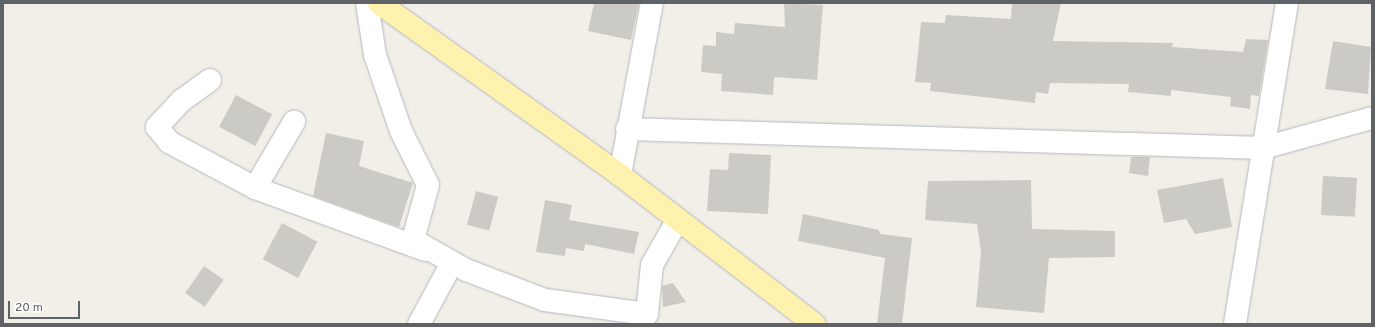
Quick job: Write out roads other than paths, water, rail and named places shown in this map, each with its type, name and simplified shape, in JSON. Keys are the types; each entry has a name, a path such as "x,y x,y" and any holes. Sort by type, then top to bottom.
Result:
{"main road":[{"path":"379,3 620,175 677,221 814,324"}],"street":[{"path":"367,3 375,55 401,131 428,185 413,240 446,259"},
{"path":"620,175 627,128 652,3"},
{"path":"1235,324 1287,3"},
{"path":"210,80 182,100 157,127 169,142 255,188 446,259 545,300 645,319 652,265 677,221"},
{"path":"627,128 1263,148 1372,118"},
{"path":"255,188 294,122"},
{"path":"418,324 446,259"}]}
